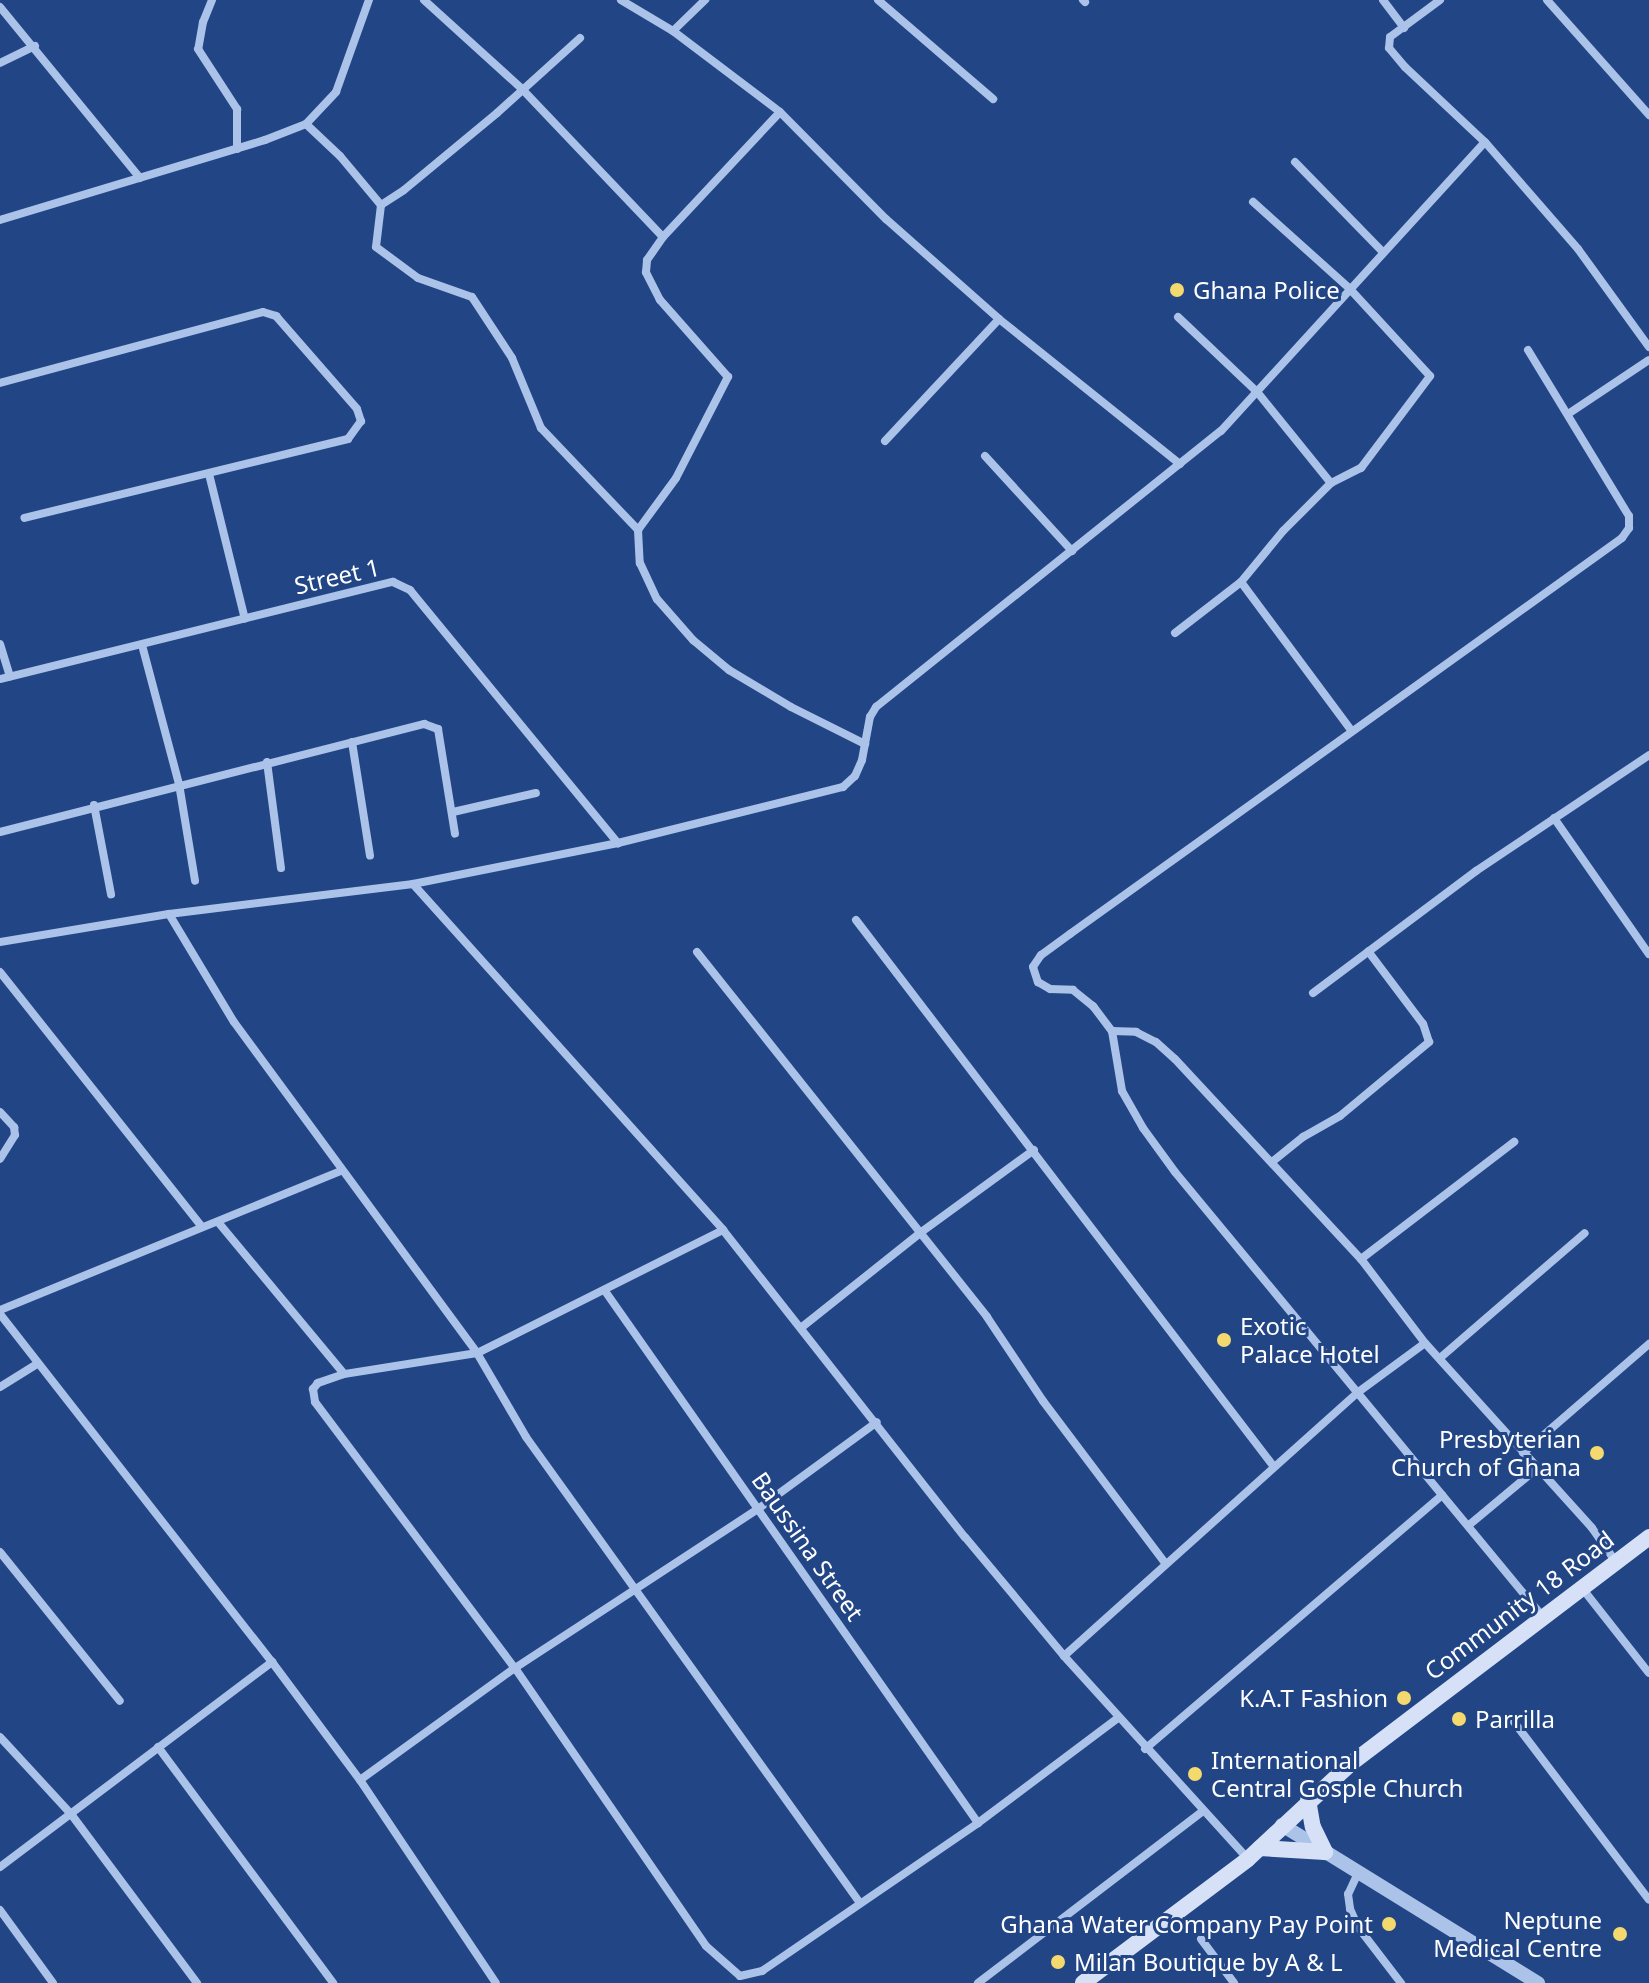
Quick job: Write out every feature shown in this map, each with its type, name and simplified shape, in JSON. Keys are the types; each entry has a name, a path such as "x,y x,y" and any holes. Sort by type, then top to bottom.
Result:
{"main road":[{"name":"Community 18 Road","path":"1083,1983 1254,1854 1308,1800 1349,1765 1649,1537"},
{"path":"1254,1854 1325,1852 1313,1827 1308,1800"}],"street":[{"path":"212,0 198,49 206,67 237,109 237,149"},
{"path":"0,220 237,149 306,124 336,92 369,0"},
{"path":"424,0 522,89 663,237"},
{"path":"621,0 673,31 780,112 886,219 999,319 1180,464"},
{"path":"673,31 705,0"},
{"path":"878,0 993,99"},
{"path":"1383,0 1404,28"},
{"path":"1440,0 1390,37 1389,48 1485,142 1578,249 1649,347"},
{"path":"1547,0 1649,115"},
{"path":"0,7 140,178"},
{"path":"381,205 416,181 580,38"},
{"path":"0,63 35,46"},
{"path":"780,112 663,237 647,260 646,272 660,300 728,377 676,478 638,530 640,563 657,599 693,640 753,685 865,744"},
{"path":"306,124 340,156 381,205 376,247 418,278 472,297 512,358 541,428 638,530"},
{"path":"0,942 169,914 413,884 618,843 843,787 855,776 870,717 876,707 1204,446 1258,393 1382,251 1485,142"},
{"path":"1295,162 1382,251"},
{"path":"1175,633 1241,582 1283,531 1331,483 1361,468 1377,451 1430,376 1349,288 1253,202"},
{"path":"0,382 257,312 269,313 276,316 357,409 361,421 348,439 25,518"},
{"path":"1178,317 1258,393 1331,483"},
{"path":"885,441 999,319"},
{"path":"1528,350 1629,516 1629,528 1622,538 1041,955 1033,967 1038,982 1050,989 1073,990 1093,1006 1112,1031 1122,1091 1143,1128 1543,1618"},
{"path":"1568,414 1649,360"},
{"path":"985,456 1072,551"},
{"path":"209,474 245,619"},
{"name":"Street 1","path":"0,679 386,582 402,585 410,590 618,843"},
{"path":"1241,582 1351,730"},
{"path":"0,644 10,677"},
{"path":"142,645 179,784 195,881"},
{"path":"0,832 94,805 432,724 438,729 455,834"},
{"path":"352,742 370,856"},
{"path":"1313,993 1554,818 1649,755"},
{"path":"267,762 281,868"},
{"path":"453,812 536,793"},
{"path":"94,805 111,894"},
{"path":"1554,818 1649,954"},
{"path":"413,884 723,1230 965,1537 1064,1656 1202,1812 1254,1854"},
{"path":"169,914 234,1022 340,1171 477,1353 526,1437 860,1903"},
{"path":"856,920 1274,1467"},
{"path":"1272,1162 1303,1137 1340,1116 1427,1047 1429,1036 1423,1024 1368,951"},
{"path":"697,952 987,1317 1043,1401 1166,1564"},
{"path":"0,972 202,1227"},
{"path":"1112,1031 1136,1032 1156,1042 1272,1162 1361,1259 1425,1343 1535,1470 1592,1528 1616,1562"},
{"path":"0,1112 14,1127 15,1135 0,1159"},
{"path":"1361,1259 1514,1142"},
{"path":"802,1327 920,1233 1034,1150"},
{"path":"340,1171 0,1312 360,1780 496,1983"},
{"path":"218,1222 344,1374"},
{"path":"723,1230 477,1353 344,1374 318,1383 313,1389 315,1402 515,1668 706,1946 740,1976 762,1971 978,1823 1118,1718"},
{"path":"1440,1358 1585,1233"},
{"name":"Baussina Street","path":"605,1291 978,1823"},
{"path":"1064,1656 1357,1393 1425,1343"},
{"path":"1523,1453 1649,1344"},
{"path":"0,1387 37,1364"},
{"path":"360,1780 515,1668 758,1509 877,1422"},
{"path":"1469,1525 1535,1470"},
{"path":"1145,1749 1442,1495"},
{"path":"0,1552 120,1701"},
{"path":"1582,1588 1649,1673"},
{"path":"0,1867 272,1662"},
{"path":"1511,1718 1649,1900"},
{"path":"0,1737 71,1814 197,1983"},
{"path":"158,1747 333,1983"},
{"path":"978,1983 1202,1812"},
{"path":"1282,1825 1538,1983"},
{"path":"1358,1873 1348,1894 1350,1909 1358,1927 1401,1983"},
{"path":"0,1910 53,1983"},
{"path":"1201,1939 1234,1983"}],"place":[{"name":"Ghana Police","path":"1177,290"},
{"name":"Exotic Palace Hotel","path":"1224,1340"},
{"name":"Presbyterian Church of Ghana","path":"1597,1453"},
{"name":"K.A.T Fashion","path":"1404,1698"},
{"name":"Parrilla","path":"1459,1719"},
{"name":"International Central Gosple Church","path":"1195,1774"},
{"name":"Ghana Water Company Pay Point","path":"1389,1924"},
{"name":"Neptune Medical Centre","path":"1620,1934"},
{"name":"Milan Boutique by A & L","path":"1058,1962"}]}
